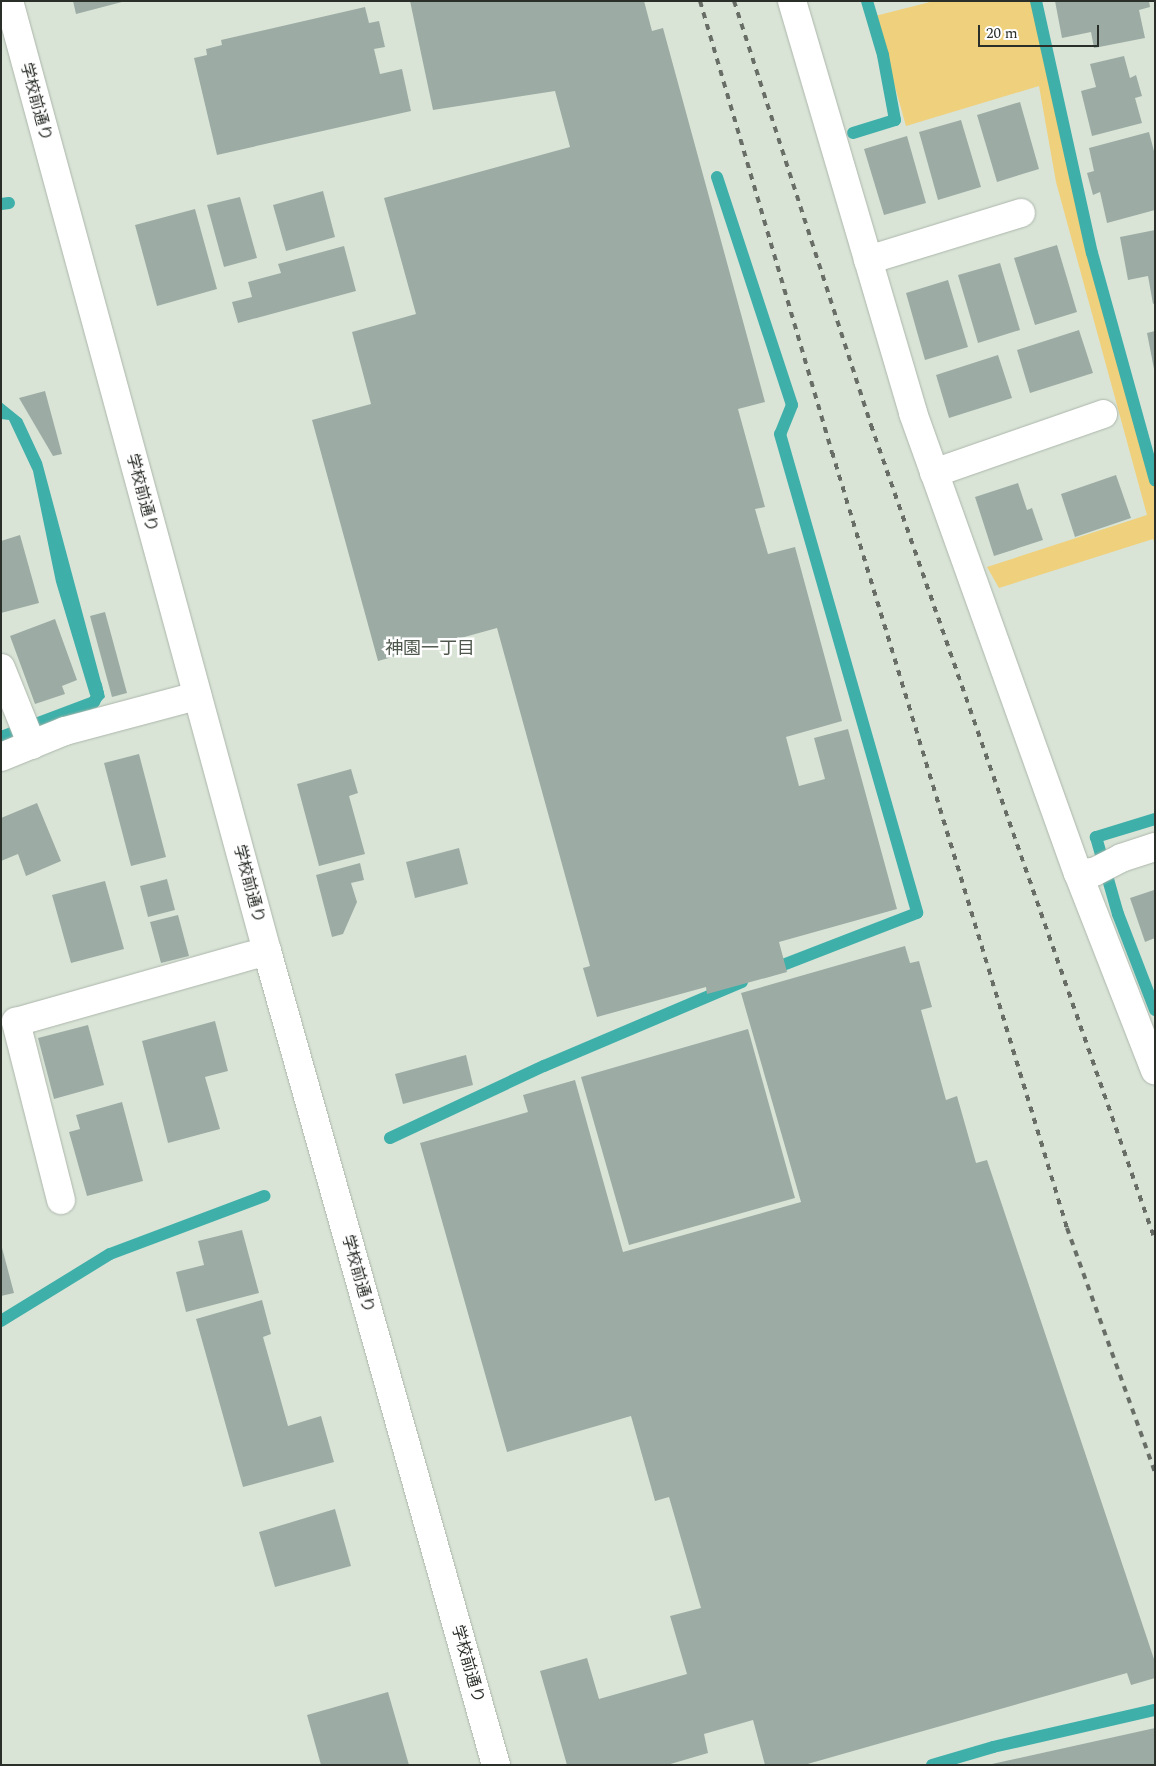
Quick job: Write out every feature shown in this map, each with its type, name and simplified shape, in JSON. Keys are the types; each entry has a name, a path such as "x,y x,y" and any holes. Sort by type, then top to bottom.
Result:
{"street":[{"path":"792,1 913,413 1086,873 1155,1071"},
{"name":"学校前通り","path":"7,6 267,951 496,1765"},
{"path":"868,260 1021,213"},
{"path":"934,473 1103,414"},
{"path":"1,668 32,745"},
{"path":"1,757 65,732 198,696"},
{"path":"1086,873 1121,858 1155,847"},
{"path":"61,1200 16,1022 267,951"}],"shaded area":[{"path":"934,1 1040,1 1097,252 1155,466 1155,545 1153,539 999,588 987,567 1147,515 1056,182 1039,86 906,126 875,16"}],"water":[{"path":"1,402 22,419 42,462 105,697 99,703 90,695 56,582 33,471 9,420 1,419"}],"building":[{"path":"73,1 122,1 122,2 76,14"},
{"path":"410,1 644,1 652,31 663,28 765,402 738,409 765,507 755,509 768,554 795,547 842,721 786,737 799,786 825,779 814,738 848,729 897,909 779,942 787,972 707,994 706,987 597,1017 583,968 590,966 497,628 378,661 312,420 371,404 352,332 416,314 384,198 570,147 555,91 433,110"},
{"path":"1055,1 1149,1 1150,7 1139,10 1145,38 1094,48 1091,32 1062,38"},
{"path":"365,7 369,23 379,21 385,47 374,49 380,74 402,69 411,111 217,155 194,58 207,55 206,49 222,45 221,40"},
{"path":"1124,56 1130,78 1136,75 1142,96 1135,98 1142,123 1092,136 1081,91 1096,87 1090,64"},
{"path":"1020,102 1039,169 997,182 977,115"},
{"path":"961,120 981,187 938,200 919,132"},
{"path":"1149,132 1155,155 1155,210 1107,223 1100,192 1093,195 1087,173 1094,171 1089,148"},
{"path":"907,136 926,203 884,215 864,149"},
{"path":"323,191 335,237 286,251 273,205"},
{"path":"240,197 257,258 224,267 207,205"},
{"path":"195,209 217,289 157,306 135,225"},
{"path":"1155,230 1155,303 1153,304 1148,276 1128,280 1120,237"},
{"path":"1057,245 1077,312 1035,325 1014,258"},
{"path":"344,246 356,291 238,323 232,302 252,297 248,282 281,273 278,264"},
{"path":"1000,263 1020,330 978,343 958,275"},
{"path":"948,280 968,347 925,360 906,293"},
{"path":"1079,330 1093,373 1030,393 1017,350"},
{"path":"1155,331 1155,369 1154,369 1147,333"},
{"path":"998,355 1012,398 949,418 936,375"},
{"path":"45,391 62,454 53,456 19,398"},
{"path":"1116,475 1131,518 1075,537 1061,494"},
{"path":"1018,483 1027,510 1032,508 1043,540 994,556 975,497"},
{"path":"20,535 39,603 1,613 1,541"},
{"path":"105,612 127,693 112,697 90,616"},
{"path":"55,619 77,680 62,686 65,694 35,704 10,636"},
{"path":"139,754 166,857 131,866 104,763"},
{"path":"351,769 358,793 349,796 365,854 319,866 297,784"},
{"path":"37,803 61,861 26,876 18,854 1,861 1,818"},
{"path":"459,848 468,884 415,898 406,862"},
{"path":"360,863 364,880 351,883 357,902 343,934 332,937 316,875"},
{"path":"167,879 175,910 148,917 140,886"},
{"path":"105,881 124,949 71,963 52,895"},
{"path":"1154,890 1155,938 1145,942 1130,898"},
{"path":"178,915 189,956 161,963 150,922"},
{"path":"905,946 910,963 919,961 932,1007 921,1010 946,1100 957,1096 976,1163 987,1160 1155,1662 1155,1678 1131,1685 1127,1673 804,1765 765,1765 753,1720 704,1734 708,1753 667,1765 567,1765 540,1671 587,1658 599,1699 687,1674 670,1616 701,1608 669,1497 655,1501 631,1416 507,1452 420,1143 528,1112 523,1095 575,1080 623,1252 801,1202 741,993"},
{"path":"215,1021 228,1071 205,1077 220,1129 168,1143 142,1041"},
{"path":"88,1025 104,1085 54,1099 38,1038"},
{"path":"748,1029 795,1198 629,1245 581,1077"},
{"path":"466,1055 473,1085 403,1104 395,1074"},
{"path":"122,1102 143,1181 87,1196 69,1132 80,1129 76,1115"},
{"path":"242,1230 259,1293 186,1312 176,1272 204,1265 198,1241"},
{"path":"1,1244 14,1293 1,1296"},
{"path":"262,1300 271,1334 263,1337 288,1426 321,1416 334,1462 243,1487 196,1319"},
{"path":"335,1509 351,1566 275,1587 259,1532"},
{"path":"388,1692 409,1765 321,1765 307,1715"},
{"path":"1155,1728 1155,1765 992,1765 992,1764"}],"waterway":[{"path":"853,133 895,120 883,55 867,1"},
{"path":"1036,1 1092,253 1155,480"},
{"path":"717,177 792,405 780,434 917,913 770,970"},
{"path":"1,204 9,203"},
{"path":"1,737 94,702 98,694 96,685"},
{"path":"1155,819 1096,837 1118,914 1155,1010"},
{"path":"390,1138 544,1066 742,982"},
{"path":"1,1321 110,1254 264,1196"},
{"path":"932,1765 993,1747 1155,1710"}],"railway":[{"path":"700,1 832,452 1067,1228 1155,1473"},
{"path":"734,1 871,425 1155,1240"}],"district":[{"name":"神園一丁目","path":"430,649"}]}
